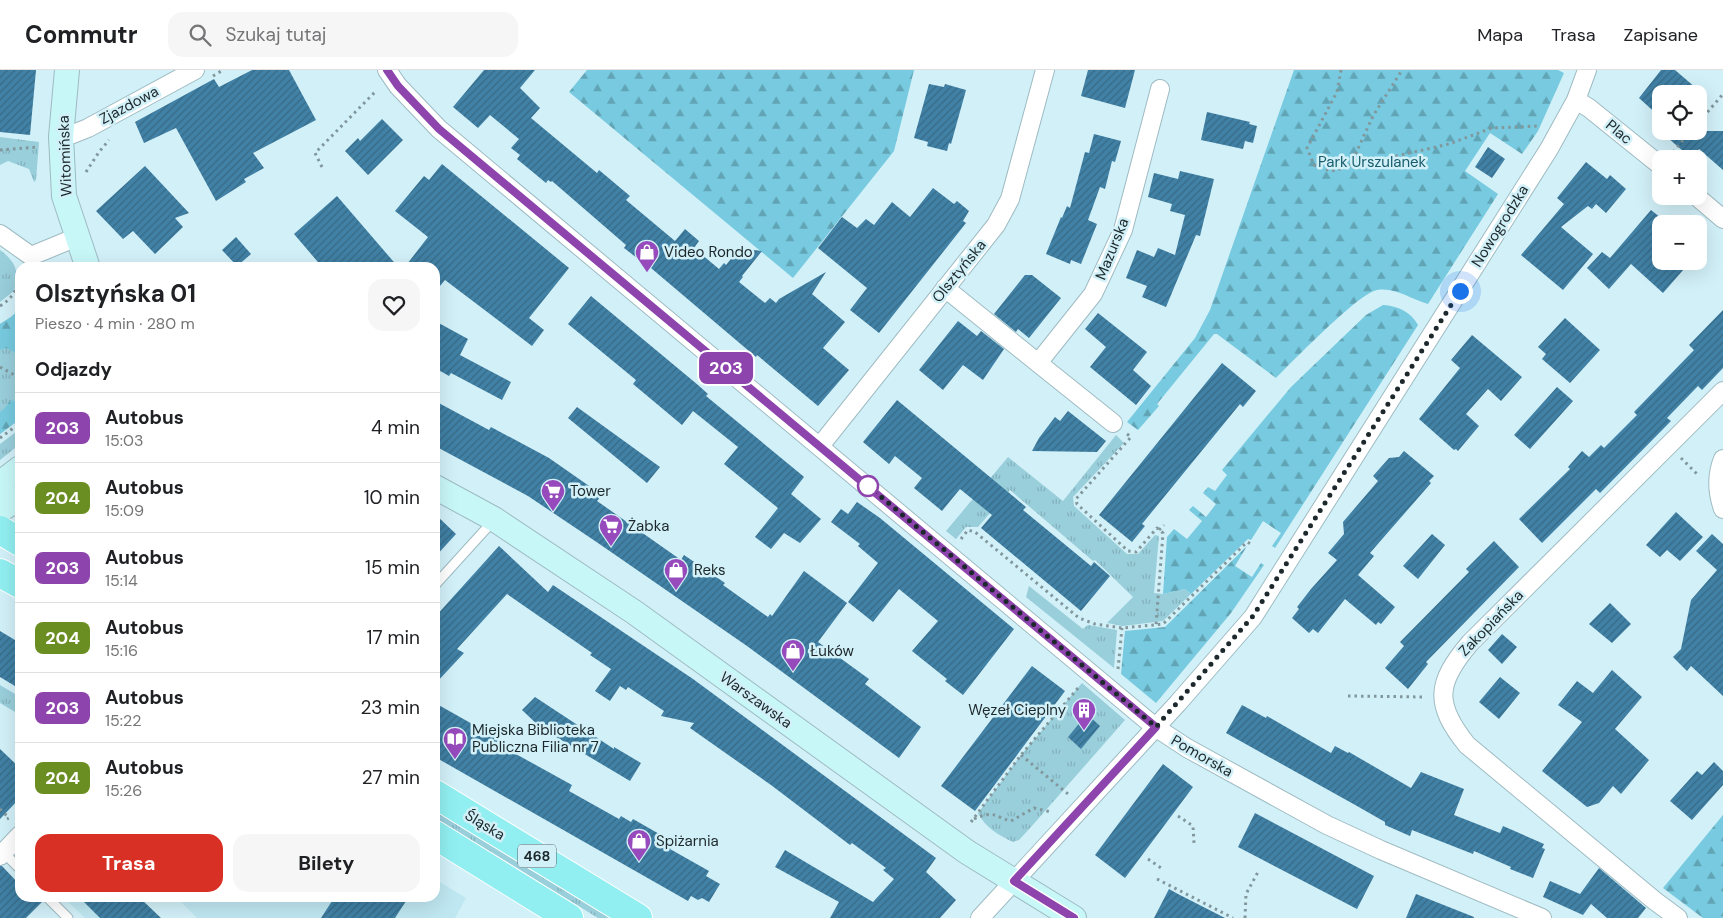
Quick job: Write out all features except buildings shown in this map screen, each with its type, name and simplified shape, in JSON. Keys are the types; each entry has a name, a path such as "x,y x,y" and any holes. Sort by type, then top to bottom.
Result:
{"main road":[{"path":"0,530 15,539"},
{"path":"0,573 15,581"},
{"name":"Śląska","path":"440,797 638,918"},
{"name":"468","path":"440,838 569,918"}],"street":[{"name":"Witomińska","path":"67,70 51,142 64,196 86,262"},
{"name":"Pomorska","path":"387,70 398,86 439,129 1156,727 1187,748 1326,825 1542,918"},
{"name":"Olsztyńska","path":"820,446 996,226 1010,199 1045,70"},
{"name":"Nowogrodzka","path":"980,918 1156,727 1253,616 1549,149 1576,100 1587,70"},
{"name":"Zjazdowa","path":"51,142 88,128 201,74"},
{"name":"Mazurska","path":"1038,363 1093,294 1123,230 1160,89"},
{"name":"Plac","path":"1576,100 1652,153"},
{"path":"1707,205 1723,219"},
{"path":"0,234 31,256 77,237"},
{"path":"945,288 1113,423"},
{"name":"Zakopiańska","path":"1678,918 1467,745 1453,728 1445,713 1443,694 1454,661 1470,643 1723,391"},
{"path":"1720,502 1719,468 1723,459"},
{"path":"0,488 15,472"},
{"name":"Warszawska","path":"440,491 494,519 634,612 950,840 1074,918"},
{"path":"0,510 15,501"},
{"path":"2,854 15,840"}],"lane":[{"path":"440,579 494,519"},
{"path":"2,854 15,865"},
{"path":"52,902 68,918"}],"path":[{"path":"201,74 223,70"},
{"path":"1342,70 1337,92 1307,148 1314,165 1331,171 1449,144 1492,128 1546,126"},
{"path":"1350,167 1373,116 1402,70"},
{"path":"322,167 315,153 379,88"},
{"path":"1707,113 1723,94"},
{"path":"85,174 99,152 114,134"},
{"path":"1674,150 1682,140"},
{"path":"0,150 51,142"},
{"path":"0,306 15,295"},
{"path":"0,366 15,373"},
{"path":"1113,423 1131,437 1076,499 1077,504 1128,552 1136,552 1157,528 1159,530 1164,525"},
{"path":"0,438 15,427"},
{"path":"1667,446 1720,502"},
{"path":"957,544 968,530 975,532 1079,618 1095,624 1122,628 1162,624 1247,542 1253,545"},
{"path":"1156,625 1163,533 1159,530"},
{"path":"1118,670 1122,628"},
{"path":"1051,812 1034,808 1011,821 987,813 972,821 1022,755 1082,683"},
{"path":"1348,696 1430,697"},
{"path":"1022,755 1068,794"},
{"path":"0,809 9,818 4,822"},
{"path":"1178,816 1193,826 1194,843"},
{"path":"1148,859 1164,870"},
{"path":"1245,918 1246,894 1258,872"},
{"path":"1157,879 1233,918"}],"shaded area":[{"path":"440,882 466,898 455,918 197,918 181,902 440,902"},
{"path":"68,902 144,902 155,913 157,918 85,918"}],"green space":[{"path":"587,70 914,70 894,151 793,278 569,92"},
{"name":"Park Urszulanek","path":"1294,70 1558,70 1564,73 1538,131 1522,154 1490,133 1465,171 1498,194 1428,304 1390,290 1377,290 1368,294 1356,302 1326,329 1276,378 1217,334 1214,334 1157,404 1159,406 1138,430 1127,422 1195,338 1210,310"},
{"path":"0,137 39,142 36,180 34,182 29,169 8,161 0,165"},
{"path":"0,250 10,259 15,268 15,288 14,291 0,302"},
{"path":"1383,305 1404,310 1418,325 1275,548 1272,546 1281,533 1263,521 1251,540 1248,539 1191,594 1185,589 1163,594 1167,537 1174,529 1187,539 1202,521 1189,510 1193,506 1206,517 1216,504 1203,493 1208,487 1215,491 1227,475 1222,470 1291,387 1366,315"},
{"path":"15,313 15,423 0,434 0,324"},
{"path":"15,313 15,353 6,348 0,350 0,324"},
{"path":"11,400 15,402 15,423 0,434 0,412"},
{"path":"15,433 15,448 0,460 0,444"},
{"path":"1116,435 1124,443 1073,497 1074,506 1127,554 1138,554 1155,535 1159,536 1154,593 1163,594 1185,589 1191,594 1163,621 1123,626 1107,623 1133,597 1095,560 1093,561 1010,490 978,527 966,527 956,539 946,531 1008,457 1063,501"},
{"path":"1247,546 1235,566 1252,577 1261,563 1264,565 1231,613 1156,703 1121,674 1125,631 1165,627"},
{"path":"1029,586 1083,629 1088,625 1117,630 1114,668 1026,597"},
{"path":"1082,683 1125,720 1031,827 1019,840 1013,842 992,830 978,813 1021,755"},
{"path":"0,685 15,694 15,712 0,703"},
{"path":"440,812 614,918 598,918 440,821"},
{"path":"1723,815 1723,918 1703,918 1663,888"}],"bus line":[{"name":"203","path":"387,70 398,86 439,129 1156,727 1014,881 1074,918"}],"place":[{"name":"Video Rondo","path":"647,273"},
{"name":"Tower","path":"553,512"},
{"name":"Żabka","path":"611,547"},
{"name":"Reks","path":"676,591"},
{"name":"Łuków","path":"793,672"},
{"name":"Węzeł Cieplny","path":"1084,731"},
{"name":"Miejska Biblioteka Publiczna Filia nr 7","path":"455,760"},
{"name":"Spiżarnia","path":"639,862"}],"route":[{"path":"868,486 1156,727 1253,616 1460,291"}]}
